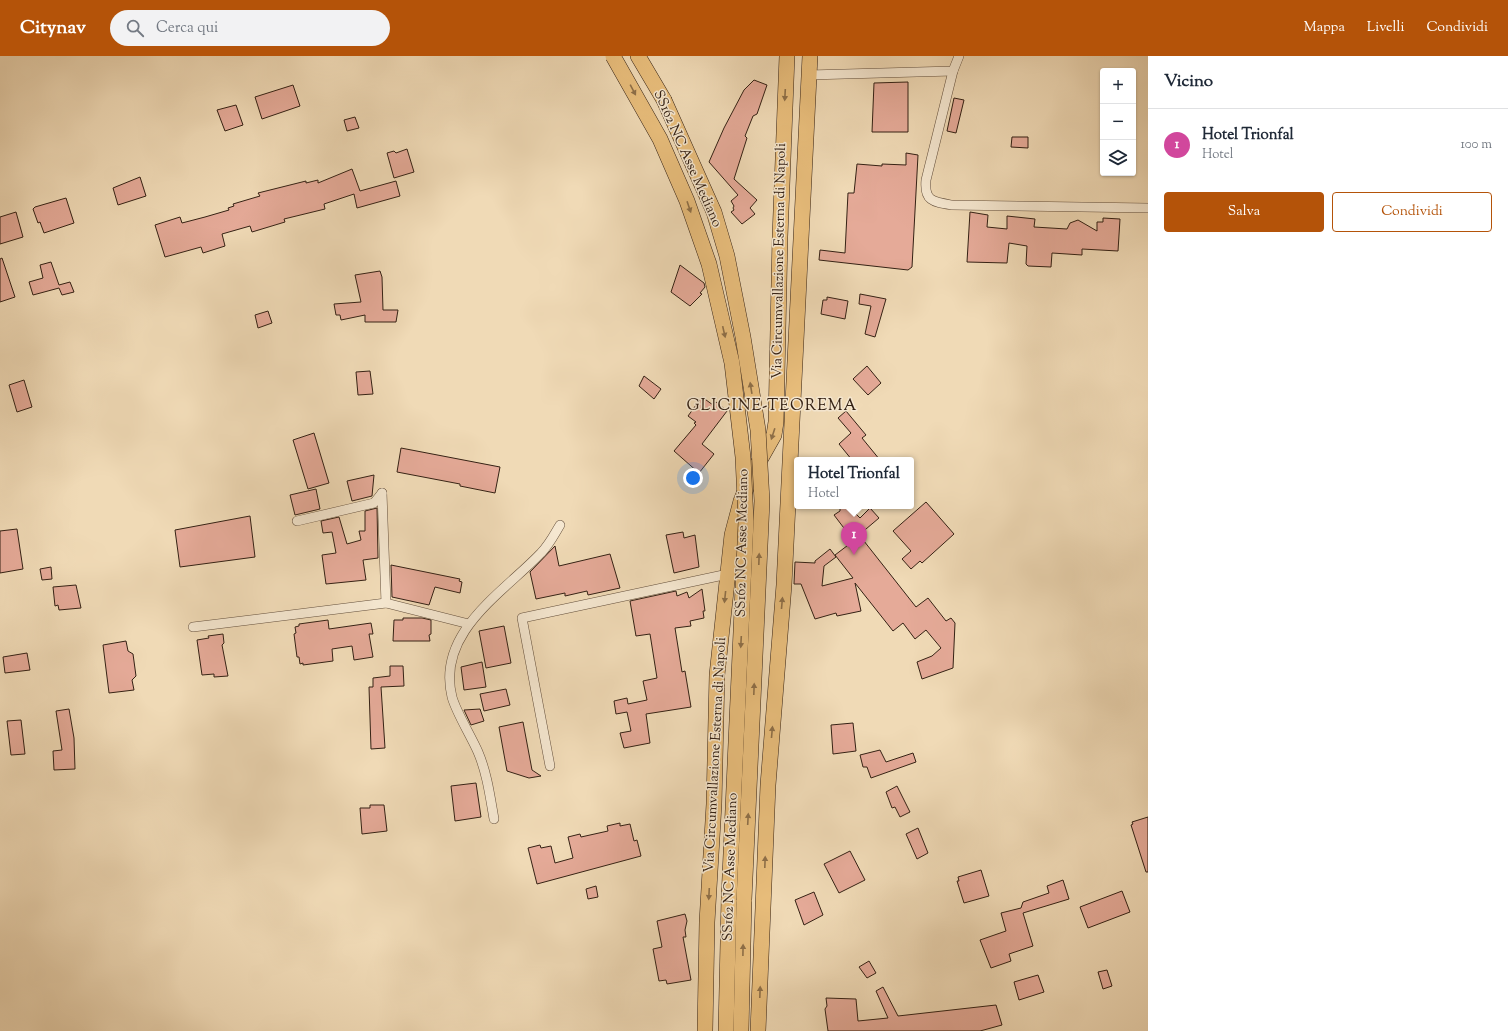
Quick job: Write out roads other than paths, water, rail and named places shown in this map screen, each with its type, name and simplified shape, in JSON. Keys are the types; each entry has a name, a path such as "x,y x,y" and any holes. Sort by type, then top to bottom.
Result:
{"main road":[{"name":"SS162 NC Asse Mediano","path":"613,56 660,139 687,201 709,264 732,363 744,457 746,521 729,898 726,1031"},
{"name":"SS162 NC Asse Mediano","path":"638,56 664,100 714,212 727,256 743,337 758,430 762,501 744,900 741,1031"},
{"name":"Via Circumvallazione Esterna di Napoli","path":"705,1031 708,922 714,804 716,675 732,535 741,501 752,474 774,435 776,422 780,237 787,56"},
{"name":"Via Circumvallazione Esterna di Napoli","path":"758,1031 768,785 784,585 810,56"}],"street":[{"path":"959,56 953,71 926,180 925,190 930,199 935,203 952,205 1148,208"},
{"path":"809,75 953,71"},
{"path":"297,521 374,502 382,493 386,602"},
{"path":"494,819 485,772 478,752 452,698 451,687 454,652 459,638 469,624 499,592 541,552 560,525"},
{"path":"550,766 522,618 728,574"},
{"path":"193,627 386,602 469,624"}],"place":[{"name":"Hotel Trionfal","path":"854,555"}],"district":[{"name":"GLICINE-TEOREMA","path":"772,406"}]}
